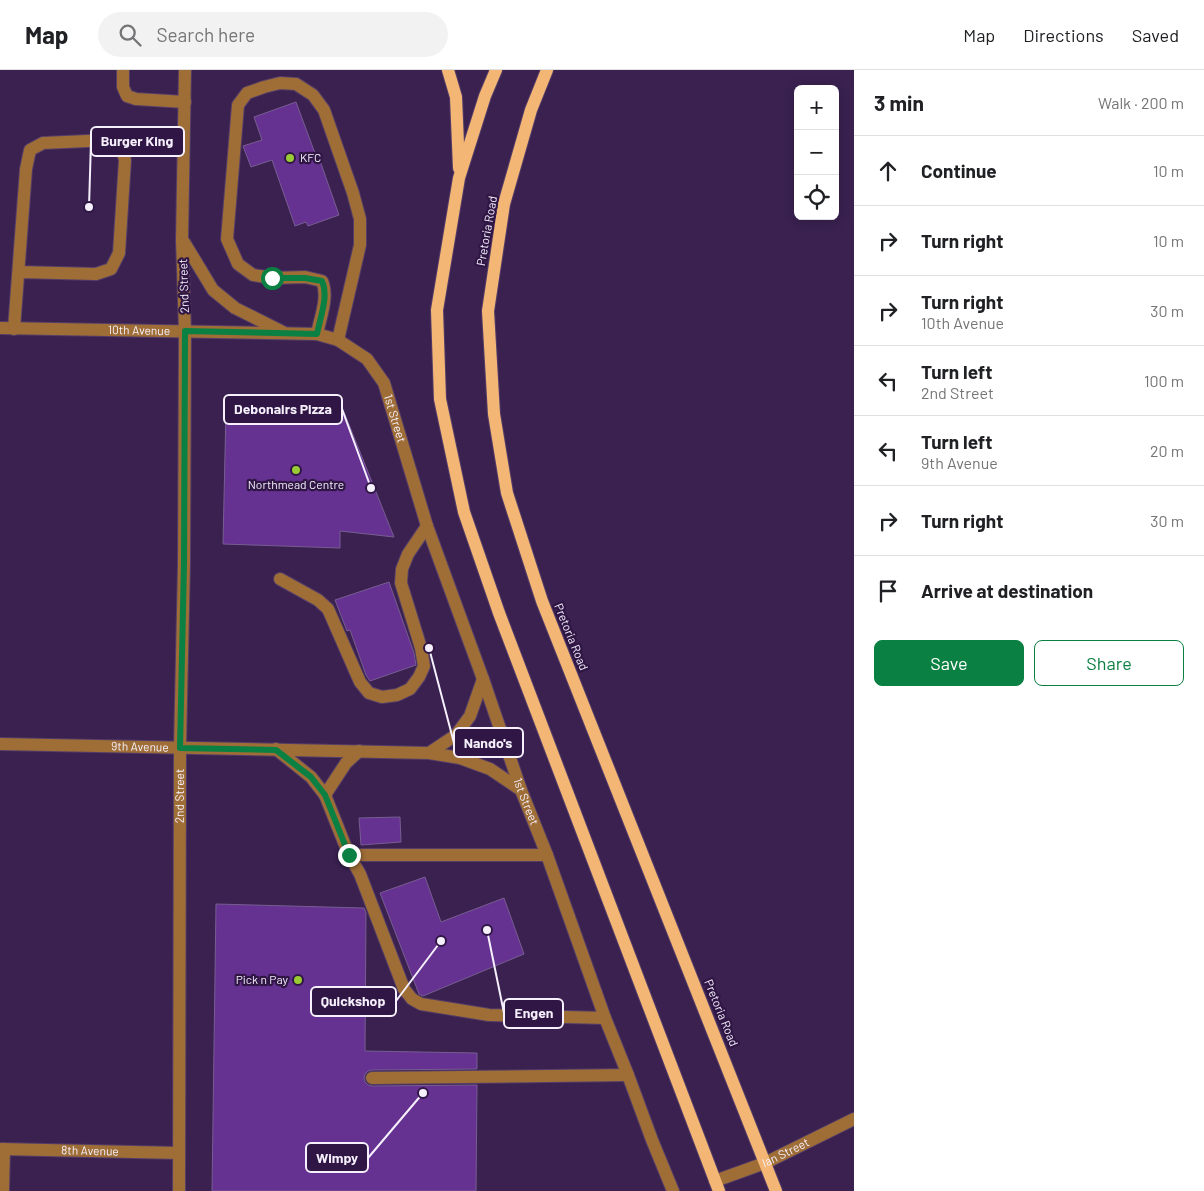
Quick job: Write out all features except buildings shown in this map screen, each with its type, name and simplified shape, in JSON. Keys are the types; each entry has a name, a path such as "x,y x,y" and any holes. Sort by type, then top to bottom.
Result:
{"main road":[{"path":"448,70 456,97 459,178"},
{"path":"496,70 485,96 459,178 437,310 440,399 464,512 499,613 717,1186"},
{"name":"Pretoria Road","path":"548,70 531,110 504,204 488,311 494,414 507,493 542,601 776,1191"}],"street":[{"path":"123,70 123,87 127,96 136,99 185,102"},
{"name":"2nd Street","path":"179,1191 180,748 184,554 185,331 182,240 185,70"},
{"path":"317,334 325,294 322,281 305,278 272,278 253,275 238,264 227,239 238,105 247,93 264,86 280,83 296,84 314,95 324,110 353,193 360,219 360,245 338,340"},
{"path":"14,329 26,169 30,150 43,143 109,140 120,147 125,160 119,253 111,269 96,274 19,272"},
{"path":"182,240 213,290 235,308 287,334"},
{"name":"10th Avenue","path":"0,328 317,334 338,340"},
{"name":"1st Street","path":"338,340 367,359 384,383 427,526 521,790 605,1018 673,1191"},
{"path":"280,579 318,600 328,609 360,682 369,693 382,697 397,695 410,689 424,666 421,648 401,583 402,569 408,554 427,526"},
{"path":"429,753 456,735 470,716 483,679"},
{"name":"9th Avenue","path":"0,744 429,753 460,758 490,770 521,790"},
{"path":"276,750 311,777 325,795 349,855 360,874 404,989 412,999 420,1004 489,1015 605,1018"},
{"path":"325,795 346,763 359,751"},
{"path":"349,855 546,855"},
{"path":"372,1078 628,1075"},
{"name":"Ian Street","path":"717,1186 854,1119"},
{"path":"2,1149 3,1191"},
{"name":"8th Avenue","path":"2,1149 179,1153"}],"place":[{"name":"KFC","path":"290,158"},
{"name":"Burger King","path":"89,207"},
{"name":"Northmead Centre","path":"296,470"},
{"name":"Debonairs Pizza","path":"371,488"},
{"name":"Nando's","path":"429,648"},
{"name":"Engen","path":"487,930"},
{"name":"Quickshop","path":"441,941"},
{"name":"Pick n Pay","path":"298,980"},
{"name":"Wimpy","path":"423,1093"}],"route":[{"path":"272,278 305,278 322,281 325,294 317,334 185,331 184,564 180,748 276,750 311,777 325,795 349,855"}]}
